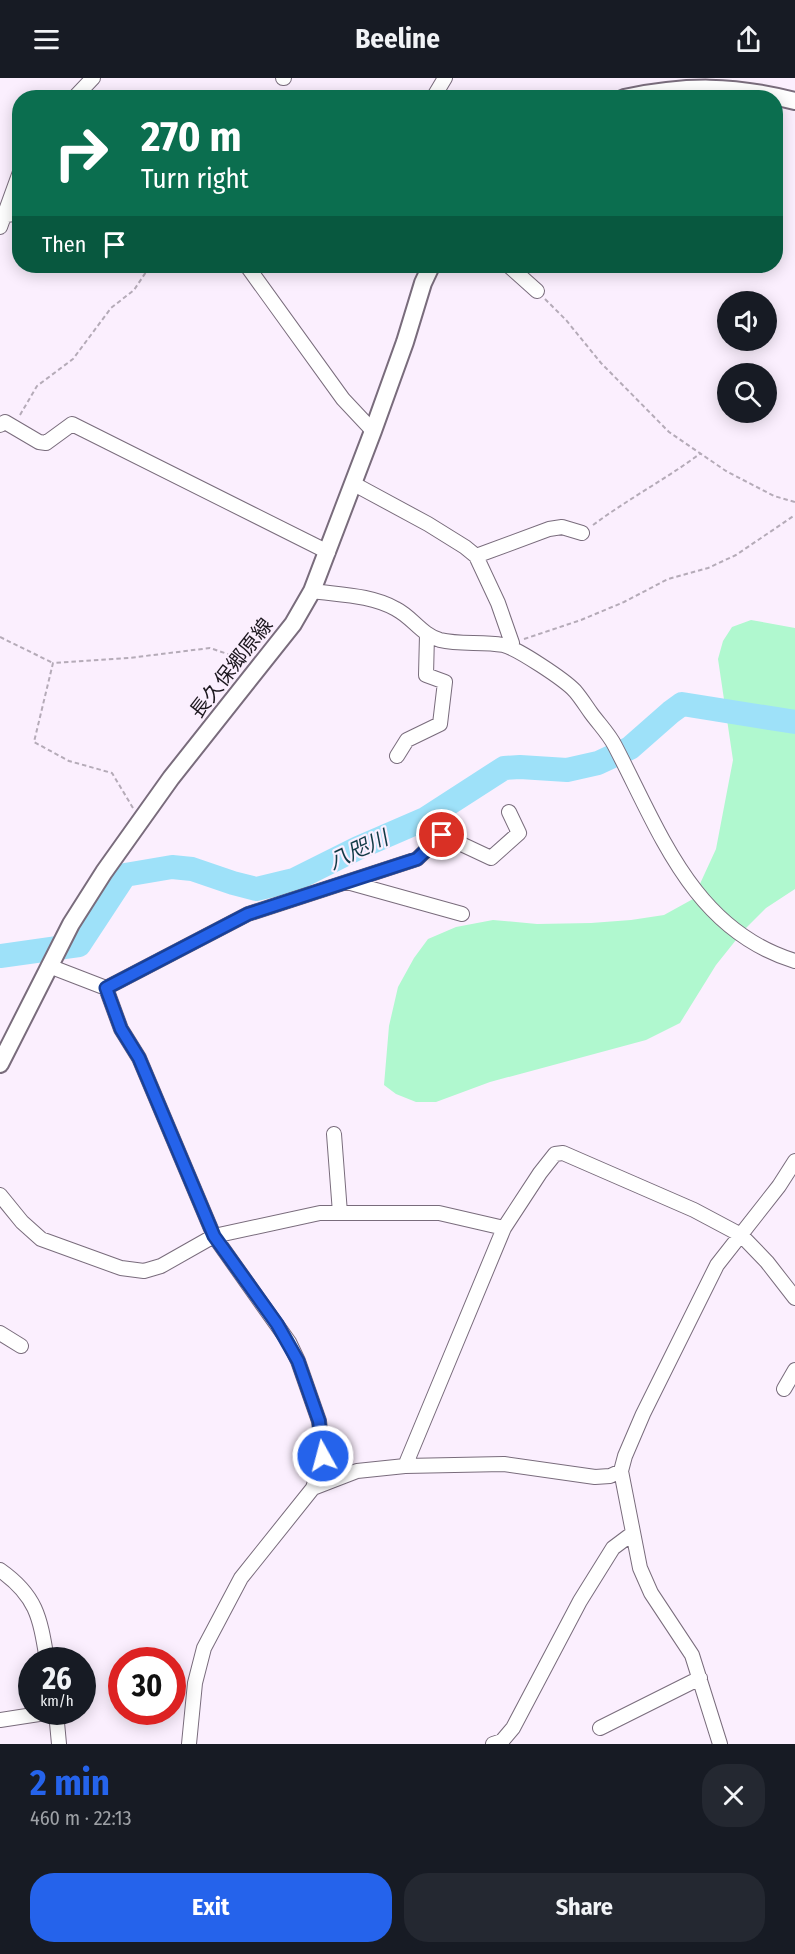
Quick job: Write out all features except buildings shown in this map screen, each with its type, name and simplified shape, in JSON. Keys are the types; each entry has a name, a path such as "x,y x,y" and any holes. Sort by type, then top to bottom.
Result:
{"main road":[{"path":"670,90 720,87 744,90"},
{"name":"長久保郷原線","path":"0,1064 71,924 93,889 171,778 293,624 312,591 354,484 428,273"}],"street":[{"path":"82,90 93,78"},
{"path":"1,219 12,192"},
{"path":"252,273 343,399 373,431"},
{"path":"517,273 537,291"},
{"path":"6,426 39,442 46,443 72,424 328,552"},
{"path":"354,484 428,524 476,556 498,603 512,643"},
{"path":"476,556 549,529 562,527 582,533"},
{"path":"312,591 375,599 398,610 427,634 441,640 505,645 560,678 575,691 614,744 675,862 707,906 725,924 753,943 795,962"},
{"path":"397,756 407,740 440,724 445,682 426,675 427,634"},
{"path":"49,966 106,988 248,914 417,859 442,835 491,858 519,833 508,812"},
{"path":"347,882 462,914"},
{"path":"106,988 121,1029 139,1058 214,1236 277,1324 298,1361 319,1421 323,1456 313,1488 241,1578 204,1648 195,1683 189,1744"},
{"path":"334,1134 340,1213"},
{"path":"405,1466 504,1227 555,1154 563,1153 694,1210 741,1235 767,1262 795,1298"},
{"path":"720,1744 692,1655 651,1593 640,1568 621,1471 643,1414 717,1265 779,1186 795,1161"},
{"path":"0,1195 22,1222 41,1239 121,1268 144,1271 161,1266 214,1236 320,1213 440,1213 504,1227"},
{"path":"0,1333 21,1346"},
{"path":"784,1389 795,1370"},
{"path":"313,1488 357,1472 405,1466 504,1464 595,1477 610,1476 621,1471"},
{"path":"493,1744 502,1741 513,1728 580,1602 613,1548 633,1533"},
{"path":"0,1569 15,1580 34,1605 45,1647"},
{"path":"600,1728 700,1678"},
{"path":"0,1720 18,1717"},
{"path":"56,1725 59,1744"}],"path":[{"path":"6,426 37,387 73,359 111,308 134,290 145,273"},
{"path":"537,291 566,320 601,363 669,432 726,471 774,496 795,502"},
{"path":"582,533 622,503 675,472 701,453"},
{"path":"512,643 581,620 624,602 668,579 708,568 736,555 795,515"},
{"path":"0,637 53,663 129,658 210,648 261,665"},
{"path":"53,663 34,742 69,761 112,773 141,820"}],"green space":[{"path":"751,620 795,628 795,889 766,908 744,930 716,965 680,1023 646,1040 490,1082 436,1102 416,1102 396,1094 384,1085 389,1026 398,987 414,958 428,939 456,927 493,920 537,924 631,920 664,915 693,899 716,849 733,760 718,659 723,641 732,627"}],"waterway":[{"name":"八咫川","path":"0,956 79,945 125,875 172,867 192,869 256,889 294,880 358,848 425,819 504,768 567,770 598,763 630,748 682,704 795,722"}],"route":[{"path":"323,1456 319,1421 298,1361 277,1324 214,1236 161,1107 147,1081 139,1058 121,1029 106,988 248,914 417,859 442,835"}]}
